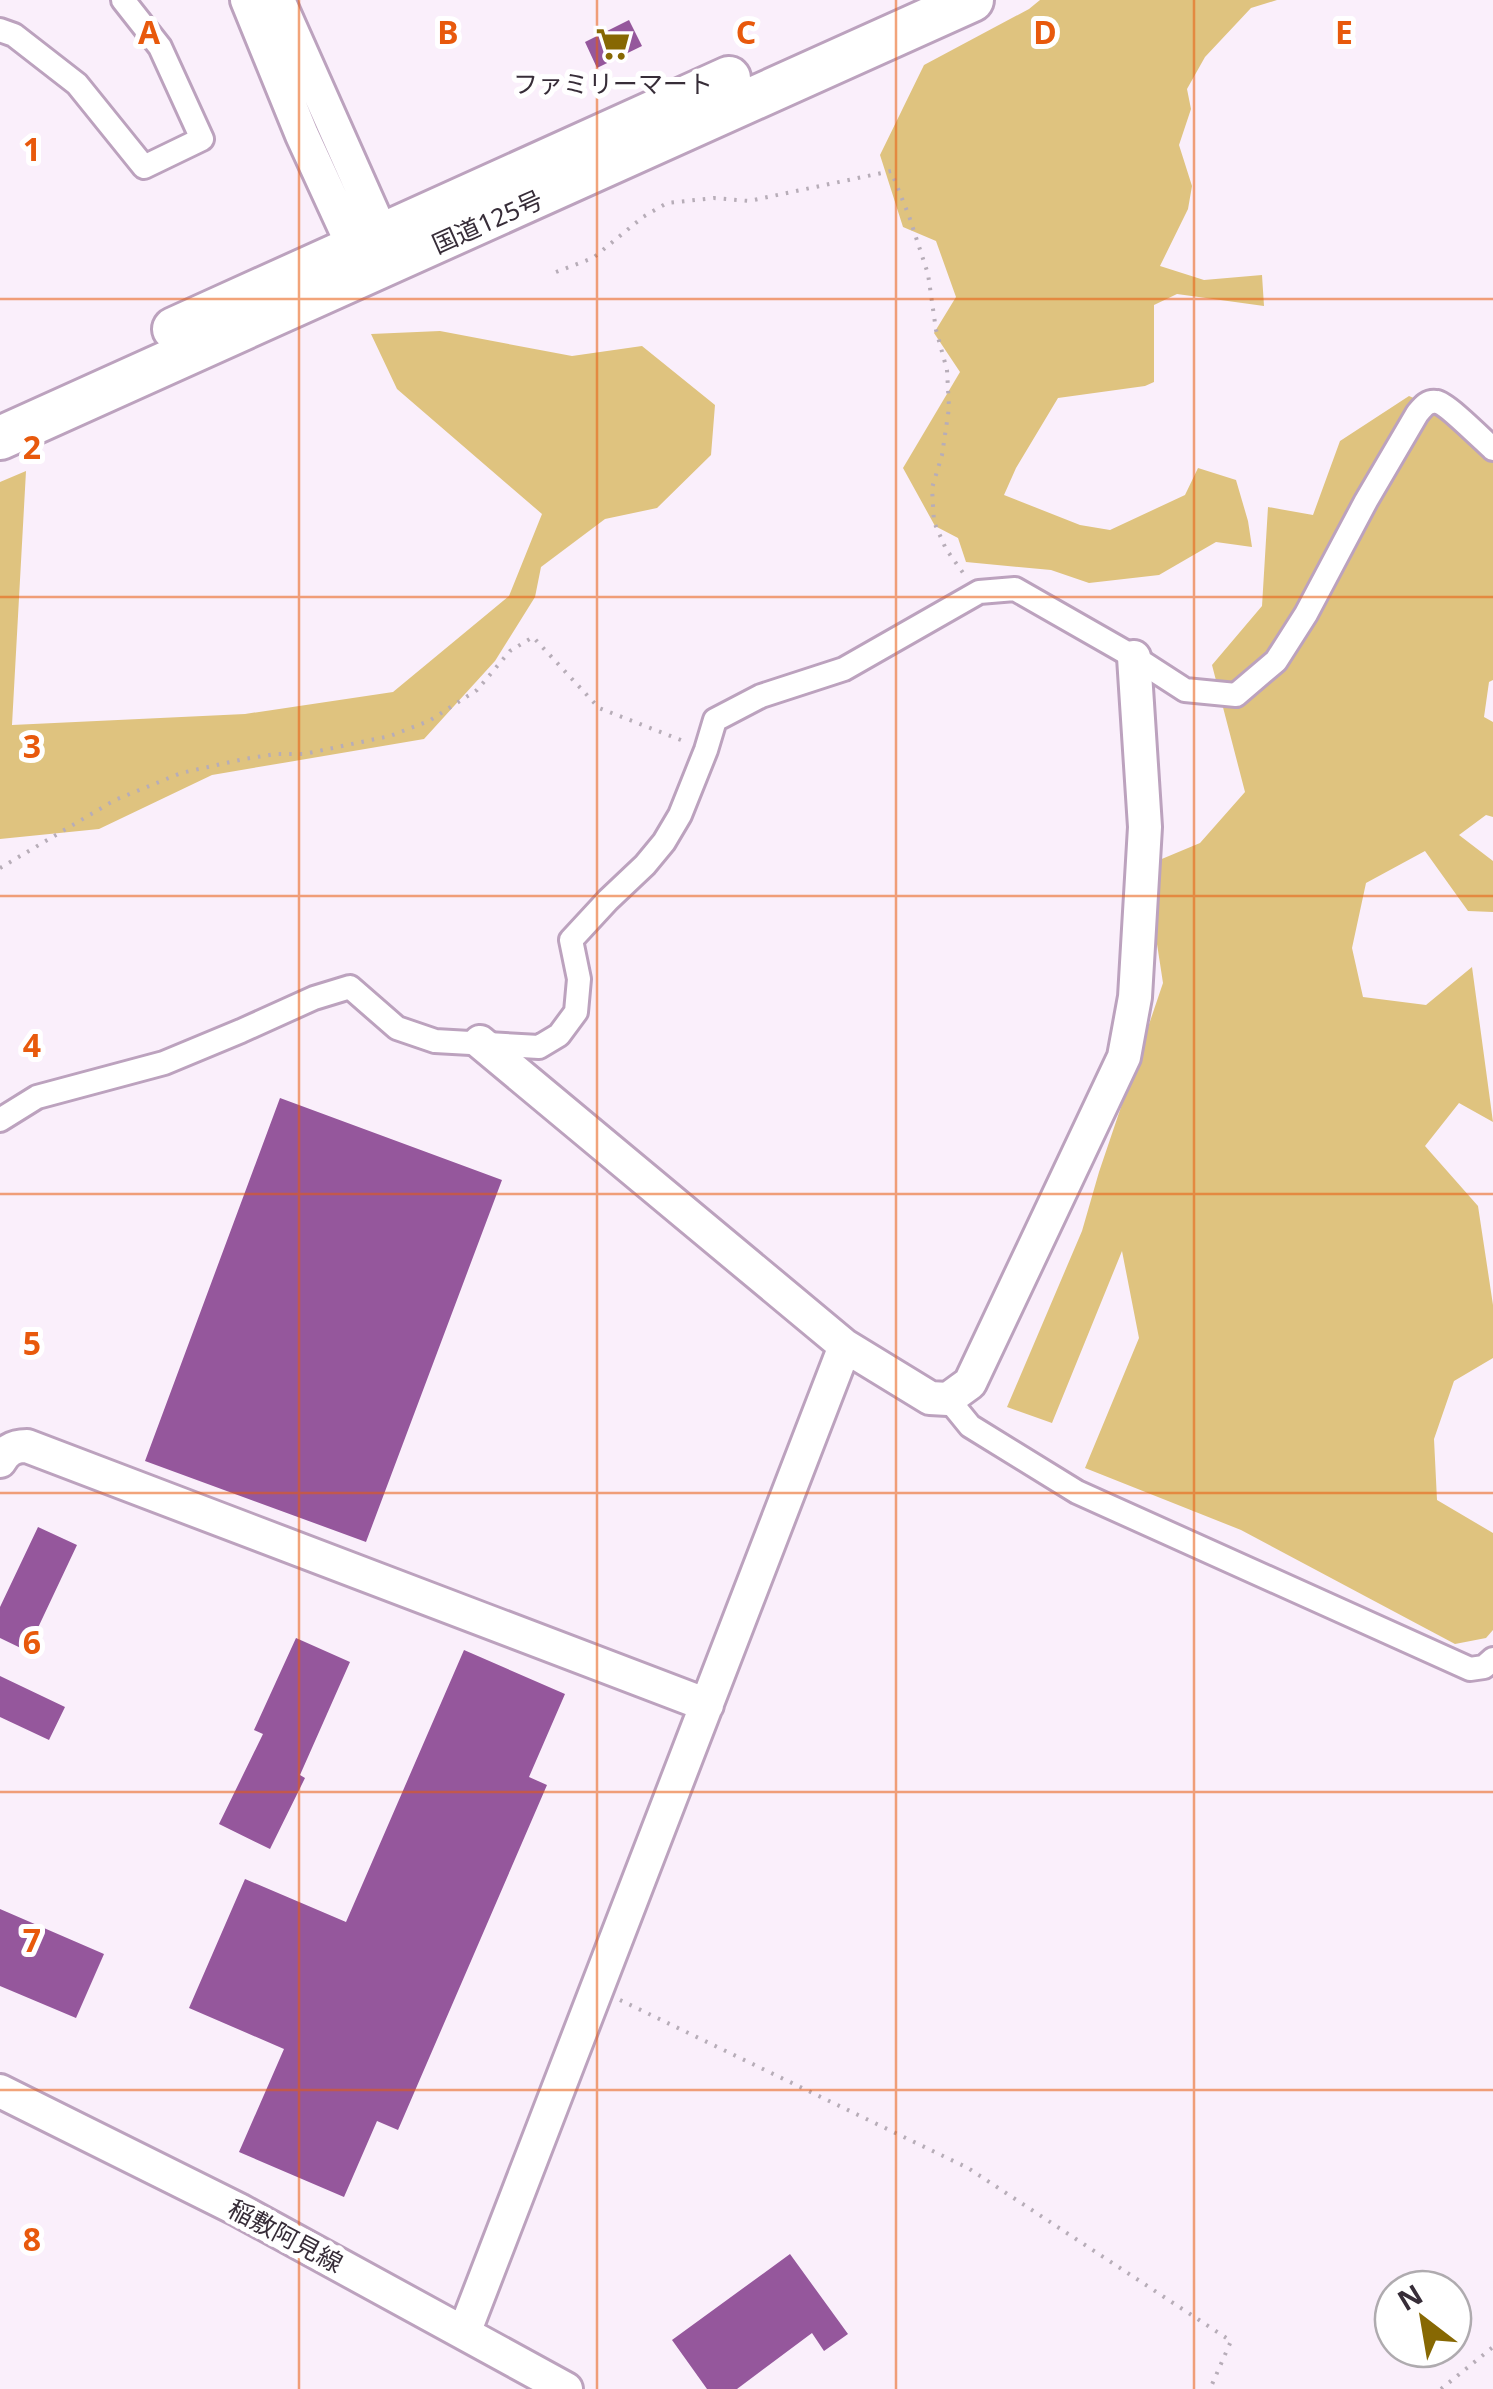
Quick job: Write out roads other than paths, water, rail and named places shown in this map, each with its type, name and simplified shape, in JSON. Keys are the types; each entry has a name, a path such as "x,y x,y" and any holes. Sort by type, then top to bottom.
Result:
{"highway":[{"name":"国道125号","path":"0,438 371,250 903,0"},
{"name":"国道125号","path":"0,409 972,0"}],"street":[{"path":"0,30 14,35 77,84 144,167 202,139 160,47 124,0"},
{"path":"247,0 302,135 371,250"},
{"path":"278,0 371,250"},
{"path":"0,1120 37,1097 164,1063 314,998 350,987 397,1028 434,1041 538,1047 558,1035 576,1012 579,979 572,940 646,866 664,842 680,815 715,720 761,696 844,668 976,594 1015,589 1185,690 1236,695 1276,661 1306,614 1366,501 1427,403 1439,402 1449,408 1493,448"},
{"path":"480,1042 845,1346 930,1398 948,1399 970,1383 1124,1058 1136,997 1145,827 1134,657"},
{"path":"464,2333 845,1346"},
{"path":"948,1399 970,1426 1077,1492 1470,1669 1493,1659"},
{"path":"0,1461 8,1450 27,1446 707,1705"},
{"name":"稲敷阿見線","path":"0,2091 239,2210 566,2389"}],"place":[{"name":"ファミリーマート","path":"613,44"}]}
